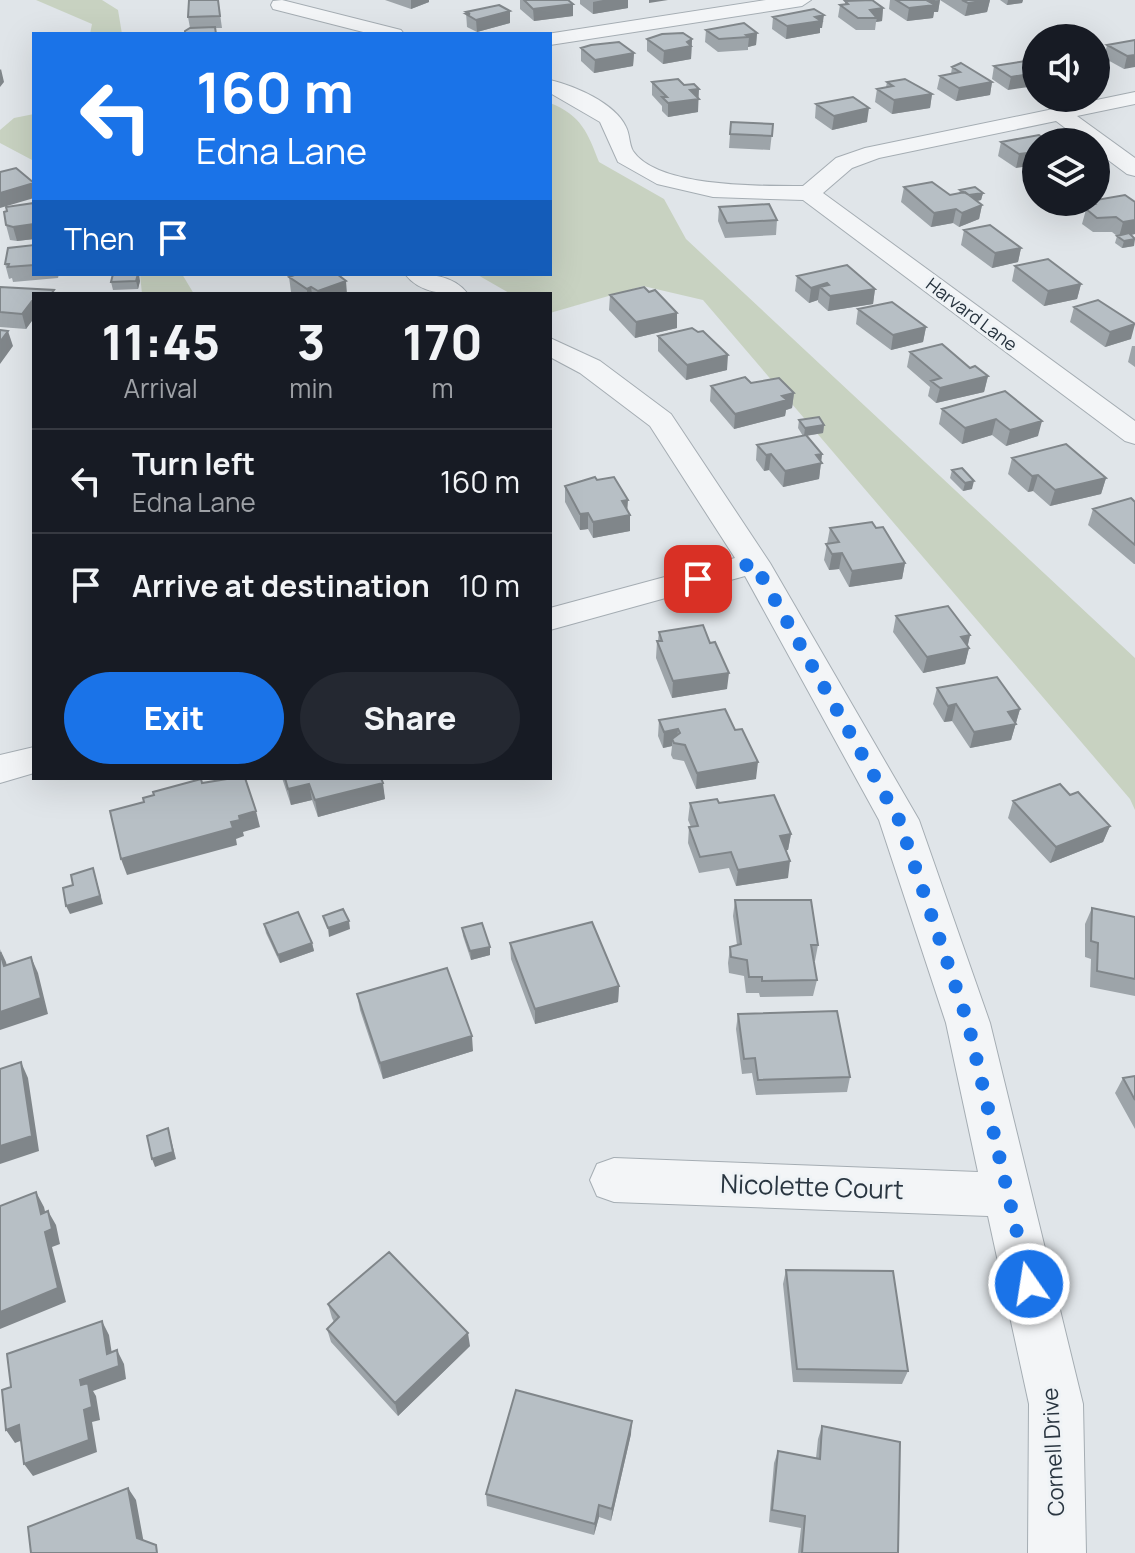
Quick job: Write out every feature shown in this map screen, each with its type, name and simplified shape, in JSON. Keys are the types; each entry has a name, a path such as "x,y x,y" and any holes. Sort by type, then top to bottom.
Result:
{"street":[{"path":"552,39 802,0"},
{"path":"279,8 385,32"},
{"path":"552,87 568,92 613,123 624,155 661,179 728,192 809,193 844,163 873,153 1135,98"},
{"path":"1059,113 1135,169"},
{"name":"Harvard Lane","path":"809,193 1135,435"},
{"path":"422,276 451,292"},
{"name":"Cornell Drive","path":"552,347 590,367 661,420 754,563 899,820 968,1023 1056,1404 1057,1553"},
{"path":"552,618 754,563"},
{"path":"0,769 32,761"},
{"name":"Nicolette Court","path":"614,1180 1009,1195"}],"green space":[{"path":"36,0 102,0 118,10 122,32 90,32 92,24"},
{"path":"552,104 569,113 582,126 599,162 664,199 686,239 1135,658 1135,810 1130,799 703,300 643,286 552,312 552,292 508,292 480,276 552,276"},
{"path":"32,114 32,160 0,143 0,130 14,118"},
{"path":"140,276 183,276 193,292 142,292"}],"building":[{"path":"189,0 218,0 220,16 188,17"},
{"path":"524,0 568,0 573,4 533,9"},
{"path":"872,0 883,8 870,10 877,18 858,18 840,5 848,4 845,1"},
{"path":"896,0 935,0 928,1 935,5 909,8"},
{"path":"962,0 989,0 968,3"},
{"path":"499,5 510,11 476,20 466,14 470,14 466,12"},
{"path":"814,9 824,15 815,17 821,21 787,26 773,17"},
{"path":"744,23 757,33 746,35 749,37 719,39 706,30"},
{"path":"215,27 216,32 185,32 190,28"},
{"path":"683,33 692,39 687,42 691,46 664,51 647,39 662,34"},
{"path":"1135,40 1135,55 1127,56 1110,44"},
{"path":"619,42 634,53 595,60 581,48 591,45"},
{"path":"1022,62 1022,75 1011,77 994,66"},
{"path":"961,63 992,82 959,88 940,76 960,72 952,67"},
{"path":"678,79 684,85 694,84 699,89 690,90 699,99 668,103 662,97 667,97 652,82"},
{"path":"905,79 932,94 894,100 877,89 893,86 887,82"},
{"path":"853,97 869,108 834,116 816,104"},
{"path":"731,122 773,124 772,136 730,134"},
{"path":"1022,138 1022,154 1019,154 1001,142"},
{"path":"16,168 32,184 0,193 0,172"},
{"path":"932,182 950,195 965,192 982,205 962,213 956,209 934,213 904,187"},
{"path":"975,187 983,193 969,195 960,190"},
{"path":"1125,195 1135,202 1135,220 1123,222 1116,217 1095,216 1110,216 1110,198"},
{"path":"32,203 32,224 6,225 6,207"},
{"path":"769,204 777,220 727,223 719,207"},
{"path":"990,225 1021,248 995,253 964,230"},
{"path":"1129,233 1135,239 1124,241 1117,236"},
{"path":"32,245 32,265 8,267 9,264 5,264 8,248"},
{"path":"1048,259 1081,284 1048,291 1015,266"},
{"path":"847,265 875,289 830,296 820,287 829,285 827,283 811,288 797,276"},
{"path":"112,276 137,276 136,281 111,282"},
{"path":"340,276 346,281 318,291 311,287 307,289 289,277"},
{"path":"0,287 54,290 32,292 32,301 22,314 0,312"},
{"path":"644,287 649,292 655,290 677,313 636,322 610,295"},
{"path":"1098,300 1135,324 1110,332 1074,307"},
{"path":"892,302 926,327 893,335 858,309"},
{"path":"692,328 703,331 728,355 687,365 658,336"},
{"path":"0,330 8,331 0,342"},
{"path":"942,344 970,368 975,366 988,376 940,388 931,381 941,378 910,352"},
{"path":"745,377 751,383 779,378 794,393 782,396 787,400 735,414 711,386"},
{"path":"1005,391 1042,421 1010,430 996,419 965,428 942,409"},
{"path":"819,417 824,425 805,428 799,420"},
{"path":"806,435 822,454 816,455 822,463 785,471 771,454 766,455 757,445"},
{"path":"1066,444 1106,478 1055,490 1038,475 1032,476 1012,458"},
{"path":"962,468 974,481 965,483 952,470"},
{"path":"595,477 597,480 614,477 628,500 622,501 630,515 593,522 588,513 580,514 565,486"},
{"path":"1131,498 1135,502 1135,545 1093,509"},
{"path":"872,522 876,528 883,527 905,563 852,571 842,553 832,554 826,544 839,542 830,528"},
{"path":"948,606 970,635 961,637 969,648 927,657 896,616"},
{"path":"703,625 710,643 715,642 729,673 673,681 657,641 662,641 659,632"},
{"path":"997,677 1020,709 1008,712 1016,724 974,732 956,704 948,706 937,688"},
{"path":"725,709 735,730 742,729 758,762 697,773 685,745 674,743 672,739 680,733 678,729 664,732 659,720"},
{"path":"197,780 202,783 246,780 256,811 239,816 240,820 231,822 233,828 121,859 110,811 144,802 143,798 154,795 153,792"},
{"path":"286,780 382,780 383,783 315,800 309,784 288,789"},
{"path":"1060,784 1070,795 1078,792 1110,826 1056,847 1013,801"},
{"path":"774,795 791,834 780,836 790,861 738,870 731,852 700,857 689,827 698,826 690,803 717,799 719,803"},
{"path":"93,868 100,896 66,906 63,888 73,885 71,875"},
{"path":"735,900 811,900 818,945 811,945 817,980 762,981 762,977 749,977 747,960 731,957 730,947 741,944"},
{"path":"1092,908 1135,917 1135,979 1097,971 1098,943 1091,941"},
{"path":"343,909 349,921 328,928 323,916"},
{"path":"298,912 312,943 278,955 264,924"},
{"path":"592,922 619,986 535,1009 510,943"},
{"path":"482,923 490,947 470,951 462,928"},
{"path":"0,952 4,966 31,957 41,998 0,1012"},
{"path":"447,968 472,1036 380,1063 357,994"},
{"path":"837,1011 850,1077 758,1080 755,1058 744,1059 738,1014"},
{"path":"21,1062 32,1136 0,1146 0,1069"},
{"path":"1135,1076 1135,1100 1123,1078"},
{"path":"168,1128 173,1152 152,1159 147,1136"},
{"path":"36,1192 41,1214 48,1211 52,1229 45,1232 58,1288 0,1312 0,1206"},
{"path":"389,1252 468,1333 395,1403 327,1329 339,1317 328,1304"},
{"path":"786,1270 893,1271 908,1371 797,1369"},
{"path":"102,1321 107,1354 117,1350 119,1366 80,1380 81,1385 88,1383 92,1407 84,1410 89,1440 24,1464 19,1425 6,1430 2,1390 11,1387 7,1354"},
{"path":"516,1390 632,1421 612,1509 599,1505 595,1524 486,1494"},
{"path":"822,1426 900,1442 898,1553 802,1553 805,1516 772,1510 778,1451 820,1459"},
{"path":"128,1488 137,1538 156,1545 157,1553 31,1553 28,1527"}],"route":[{"path":"698,579 754,563 899,820 968,1023 1029,1284"}]}
